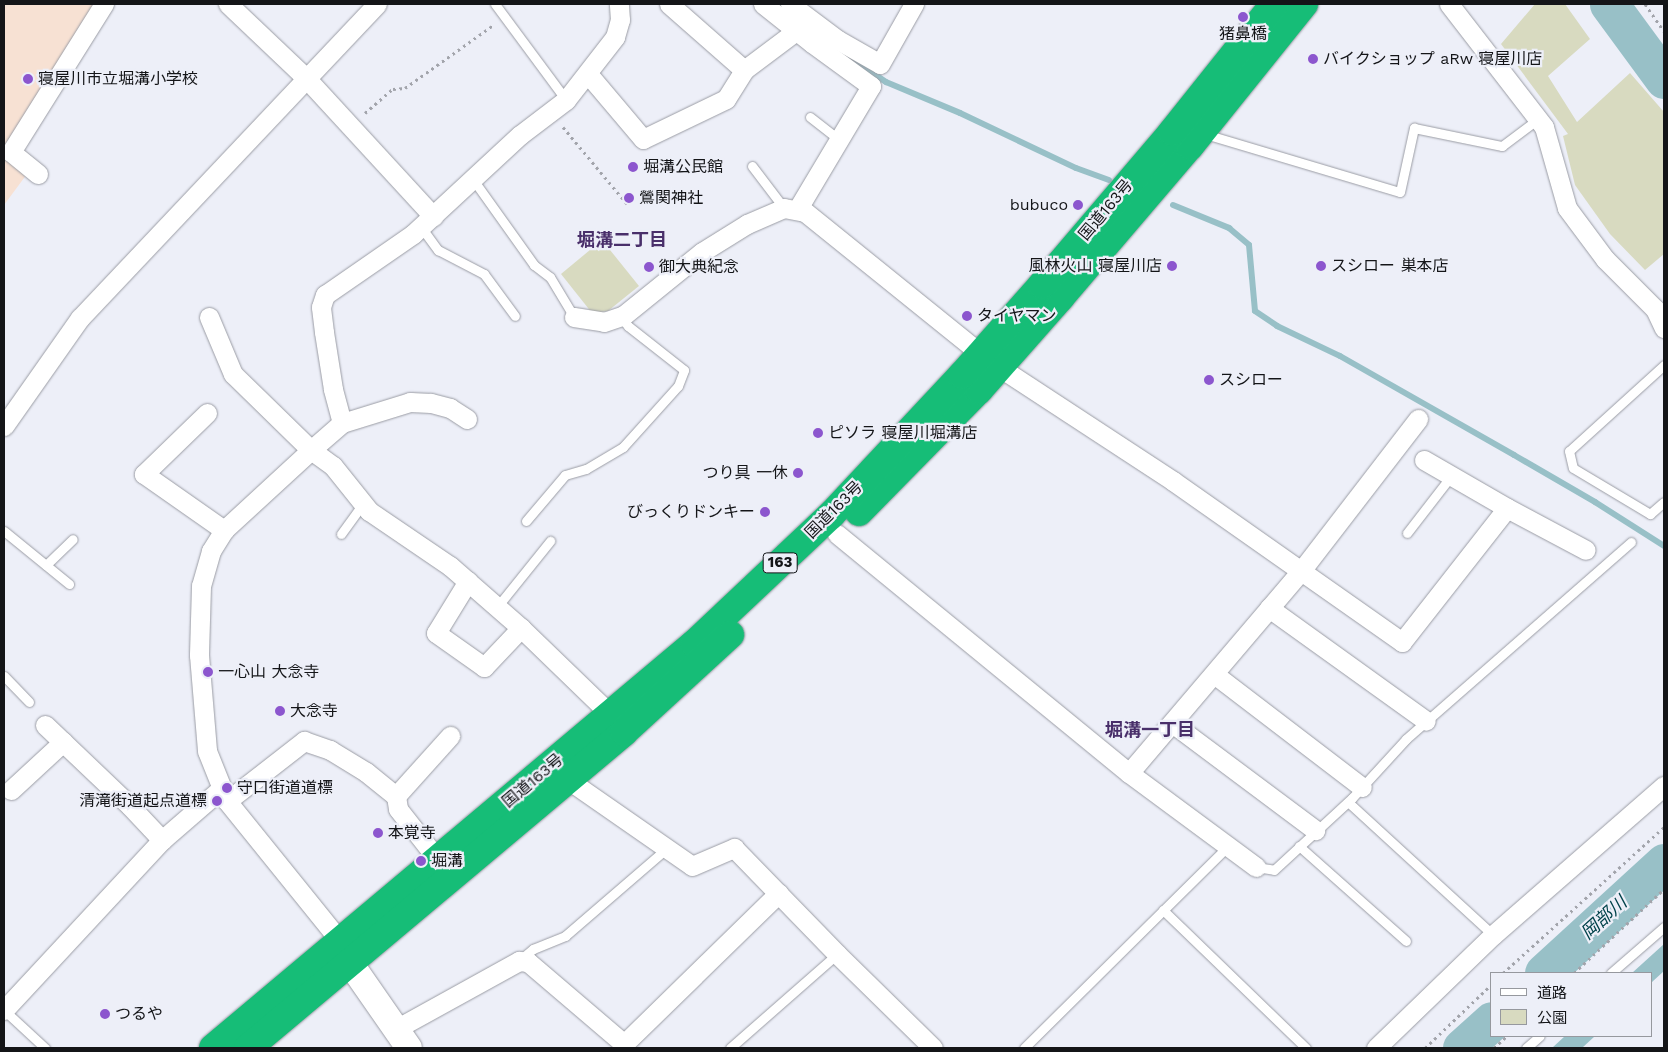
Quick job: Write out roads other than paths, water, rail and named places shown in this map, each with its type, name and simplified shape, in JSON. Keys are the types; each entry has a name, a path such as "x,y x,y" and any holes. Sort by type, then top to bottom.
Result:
{"highway":[{"name":"国道163号","path":"248,1048 438,860 694,644 990,361 1274,4"},
{"name":"国道163号","path":"213,1048 345,952 567,780 706,659 837,534 990,361 1201,133 1304,4"}],"street":[{"path":"38,174 11,152 104,4"},
{"path":"228,4 306,78 350,126 427,221"},
{"path":"4,426 80,318 377,4"},
{"path":"342,423 333,389 325,340 321,307 325,295 379,259 427,221 520,135 566,100 616,38 620,20 620,4"},
{"path":"669,4 744,70"},
{"path":"763,4 796,31 872,86 839,140 790,209"},
{"path":"790,4 838,40 880,64 914,4"},
{"path":"1449,4 1544,127 1566,208 1605,259 1655,309 1664,328"},
{"path":"588,74 643,139 726,99 744,70 796,31"},
{"path":"574,316 604,322 620,316 702,252 747,224 790,209 805,212 990,361 1173,481 1402,642 1507,508"},
{"path":"209,317 233,374 311,450 333,466 369,511 450,566 468,581 521,628 611,715"},
{"path":"467,418 450,408 431,403 410,402 342,423 224,530 211,551 201,586 199,654 207,752 225,794 345,952 402,1039 519,961 528,962 622,1046 778,893"},
{"path":"207,413 144,474 224,530"},
{"path":"1129,773 1301,571 1418,419"},
{"path":"1424,460 1507,508 1586,550"},
{"path":"837,534 1129,773 1256,866"},
{"path":"468,581 436,633 484,667 521,628"},
{"path":"1269,608 1426,721"},
{"path":"1214,674 1362,787"},
{"path":"1172,723 1316,830"},
{"path":"45,725 130,806 162,840"},
{"path":"396,796 450,736"},
{"path":"4,1010 162,840 225,794 304,741 330,750 366,772 396,796 398,809 438,860"},
{"path":"11,790 63,742"},
{"path":"567,780 692,866 734,848 932,1048"},
{"path":"1376,1048 1493,935 1664,786"}],"lane":[{"path":"495,4 566,100"},
{"path":"810,118 839,140"},
{"path":"1201,133 1400,192 1414,128 1502,146 1538,119"},
{"path":"752,166 790,209"},
{"path":"472,178 534,266 550,277 574,316"},
{"path":"427,221 438,250 484,274 515,316"},
{"path":"526,521 565,475 586,469 623,447 678,386 684,370 628,326 620,316"},
{"path":"1664,365 1569,451 1573,468 1650,514 1664,502"},
{"path":"1408,533 1451,476"},
{"path":"341,534 363,504"},
{"path":"4,531 69,584"},
{"path":"46,565 73,540"},
{"path":"497,607 550,542"},
{"path":"1256,866 1274,870 1348,802 1406,739 1631,542"},
{"path":"4,676 29,702"},
{"path":"1348,802 1493,935"},
{"path":"1024,1048 1228,846"},
{"path":"1299,846 1406,941"},
{"path":"519,961 533,950 565,936 666,848"},
{"path":"1163,910 1306,1048"},
{"path":"1612,972 1664,927"},
{"path":"730,1048 837,954"},
{"path":"4,1010 45,1048"},
{"path":"1526,1048 1539,1037"}],"water":[{"path":"1664,944 1664,971 1653,981 1653,972 1633,972"},
{"path":"1564,1037 1594,1037 1582,1048 1552,1048"}],"waterway":[{"path":"1609,4 1664,79"},
{"path":"845,54 886,82 960,113 1076,168 1109,180"},
{"path":"1173,205 1229,228 1249,245 1255,311 1277,326 1340,356 1514,455 1595,502 1664,546"},
{"name":"岡部川","path":"1545,972 1664,863"},
{"name":"岡部川","path":"1462,1048 1490,1023"}],"place":[{"name":"猪鼻橋","path":"1243,17"},
{"name":"バイクショップ aRw 寝屋川店","path":"1313,59"},
{"name":"寝屋川市立堀溝小学校","path":"28,79"},
{"name":"堀溝公民館","path":"633,167"},
{"name":"鶯関神社","path":"629,198"},
{"name":"bubuco","path":"1078,205"},
{"name":"風林火山 寝屋川店","path":"1172,266"},
{"name":"スシロー 巣本店","path":"1321,266"},
{"name":"御大典紀念","path":"649,267"},
{"name":"タイヤマン","path":"967,316"},
{"name":"スシロー","path":"1209,380"},
{"name":"ピソラ 寝屋川堀溝店","path":"818,433"},
{"name":"つり具 一休","path":"798,473"},
{"name":"びっくりドンキー","path":"765,512"},
{"name":"一心山 大念寺","path":"208,672"},
{"name":"大念寺","path":"280,711"},
{"name":"守口街道道標","path":"227,788"},
{"name":"清滝街道起点道標","path":"217,801"},
{"name":"本覚寺","path":"378,833"},
{"name":"堀溝","path":"421,861"},
{"name":"つるや","path":"105,1014"}],"district":[{"name":"堀溝二丁目","path":"622,240"},
{"name":"堀溝一丁目","path":"1150,730"}]}
